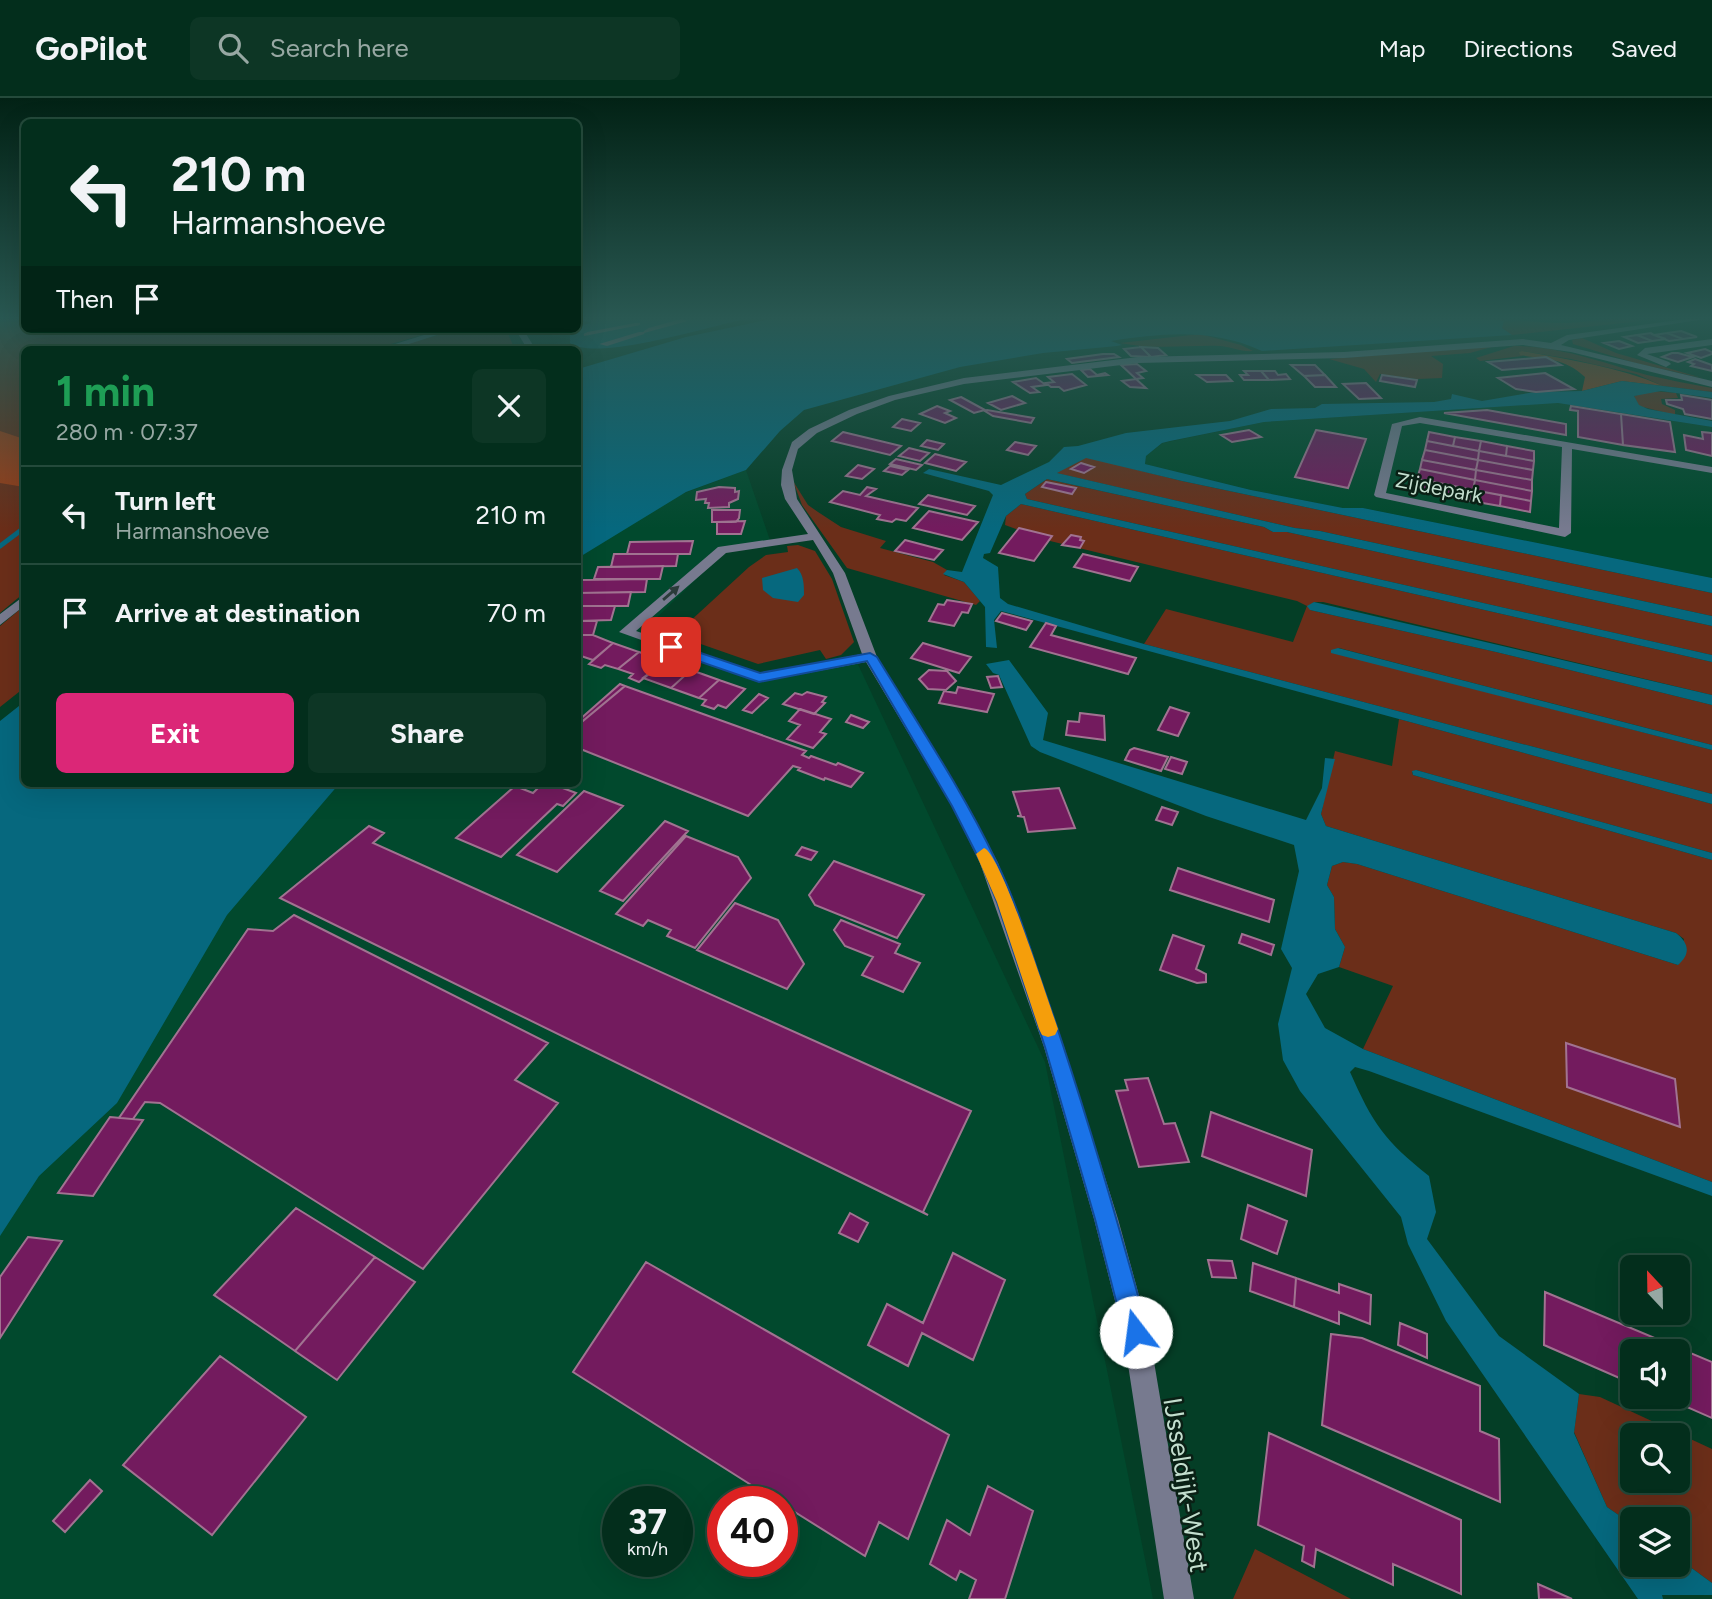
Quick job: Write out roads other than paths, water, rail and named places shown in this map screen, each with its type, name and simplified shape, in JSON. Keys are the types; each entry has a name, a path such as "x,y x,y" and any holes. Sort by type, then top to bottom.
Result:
{"street":[{"name":"IJsseldijk-West","path":"927,389 853,412 813,431 797,442 788,466 787,485 791,499 839,573 870,657 954,794 989,863 1054,1047 1106,1219 1136,1332 1179,1599"},
{"name":"Zijdepark","path":"1567,446 1565,533 1380,495 1397,424 1420,420 1712,470"},
{"path":"816,536 722,550 626,632 759,678 870,657"},
{"path":"0,621 21,603"}],"water":[{"path":"581,389 880,389 804,410 780,431 746,470 686,492 581,556"},
{"path":"1688,389 1712,392 1712,398 1661,391 1634,396 1639,405 1648,409 1712,421 1712,427 1558,403 1264,422 1162,443 1146,456 1145,464 1251,490 1343,508 1363,508 1712,578 1712,593 1182,481 1086,458 1057,473 1295,528 1320,531 1712,616 1712,626 1287,532 1273,532 1264,527 1047,479 1025,494 1027,499 1712,655 1712,662 1021,504 1006,516 990,553 984,554 983,558 998,567 1000,598 1008,604 1144,644 1712,794 1712,804 1001,611 994,620 997,648 986,647 985,607 964,582 943,574 947,570 962,572 993,495 989,491 923,473 929,469 1001,485 1049,462 1064,447 1078,446 1126,433 1230,421 1271,409 1315,408 1322,404 1434,402 1451,399 1452,394 1482,401 1535,392"},
{"path":"797,568 804,588 804,595 798,602 773,598 763,590 762,578"},
{"path":"1314,602 1712,695 1712,705 1310,610 1307,606"},
{"path":"1338,648 1712,745 1712,750 1331,653 1331,650"},
{"path":"1009,660 1048,713 1043,740 1306,820 1322,788 1325,758 1335,759 1321,814 1326,826 1676,933 1684,941 1687,953 1678,965 1357,864 1343,862 1332,866 1327,885 1334,897 1335,929 1345,947 1339,967 1318,974 1306,994 1325,1028 1363,1049 1712,1182 1712,1196 1369,1071 1355,1067 1350,1072 1381,1130 1429,1176 1436,1212 1427,1239 1499,1336 1579,1394 1574,1433 1607,1507 1620,1516 1620,1573 1446,1321 1408,1244 1401,1217 1300,1091 1283,1060 1278,1024 1292,968 1281,949 1299,871 1294,845 1206,816 1040,752 1031,746 999,675 993,673 986,664"},
{"path":"21,704 21,787 336,787 227,915 117,1103 39,1176 0,1236 0,721"},
{"path":"1412,771 1712,853 1712,860 1413,775"},
{"path":"1690,1567 1712,1583 1712,1595 1662,1595 1663,1599 1638,1599 1623,1577 1690,1577"}],"waterway":[{"path":"0,546 21,530"}]}
